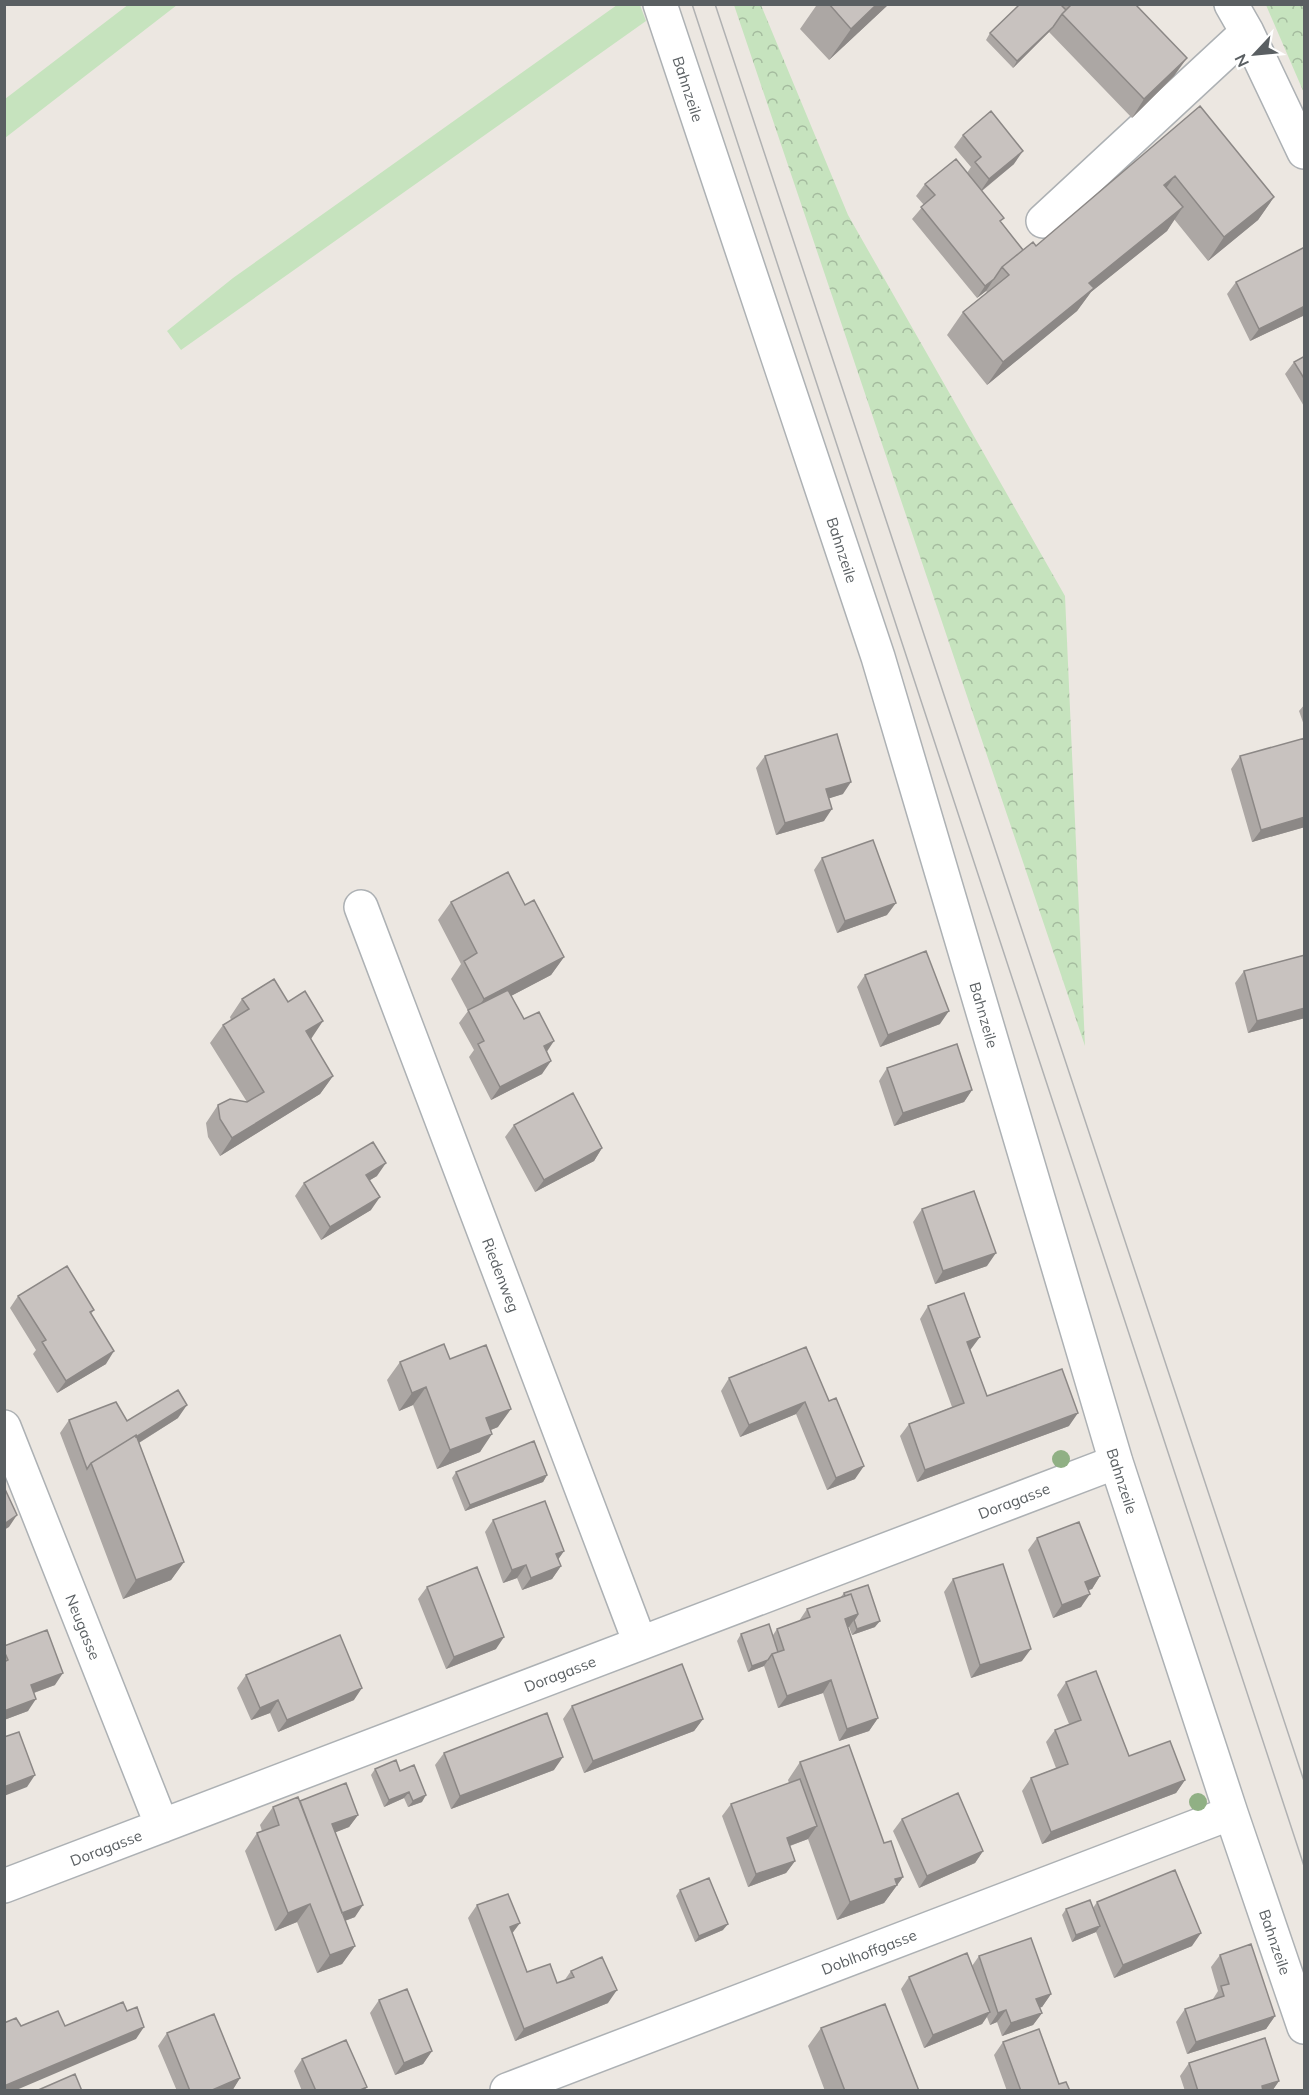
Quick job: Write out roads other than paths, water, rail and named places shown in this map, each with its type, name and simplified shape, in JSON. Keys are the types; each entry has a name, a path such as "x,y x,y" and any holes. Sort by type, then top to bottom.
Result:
{"street":[{"name":"Bahnzeile","path":"660,4 878,657 1116,1462 1231,1813 1305,2026"},
{"path":"1231,4 1305,152"},
{"path":"1043,220 1247,32"},
{"name":"Riedenweg","path":"361,907 640,1643"},
{"name":"Neugasse","path":"4,1428 162,1826"},
{"name":"Doragasse","path":"4,1886 1116,1462"},
{"name":"Doblhoffgasse","path":"507,2091 1231,1813"}],"tram line":[{"path":"692,4 1304,1866"},
{"path":"715,4 1304,1781"}]}
